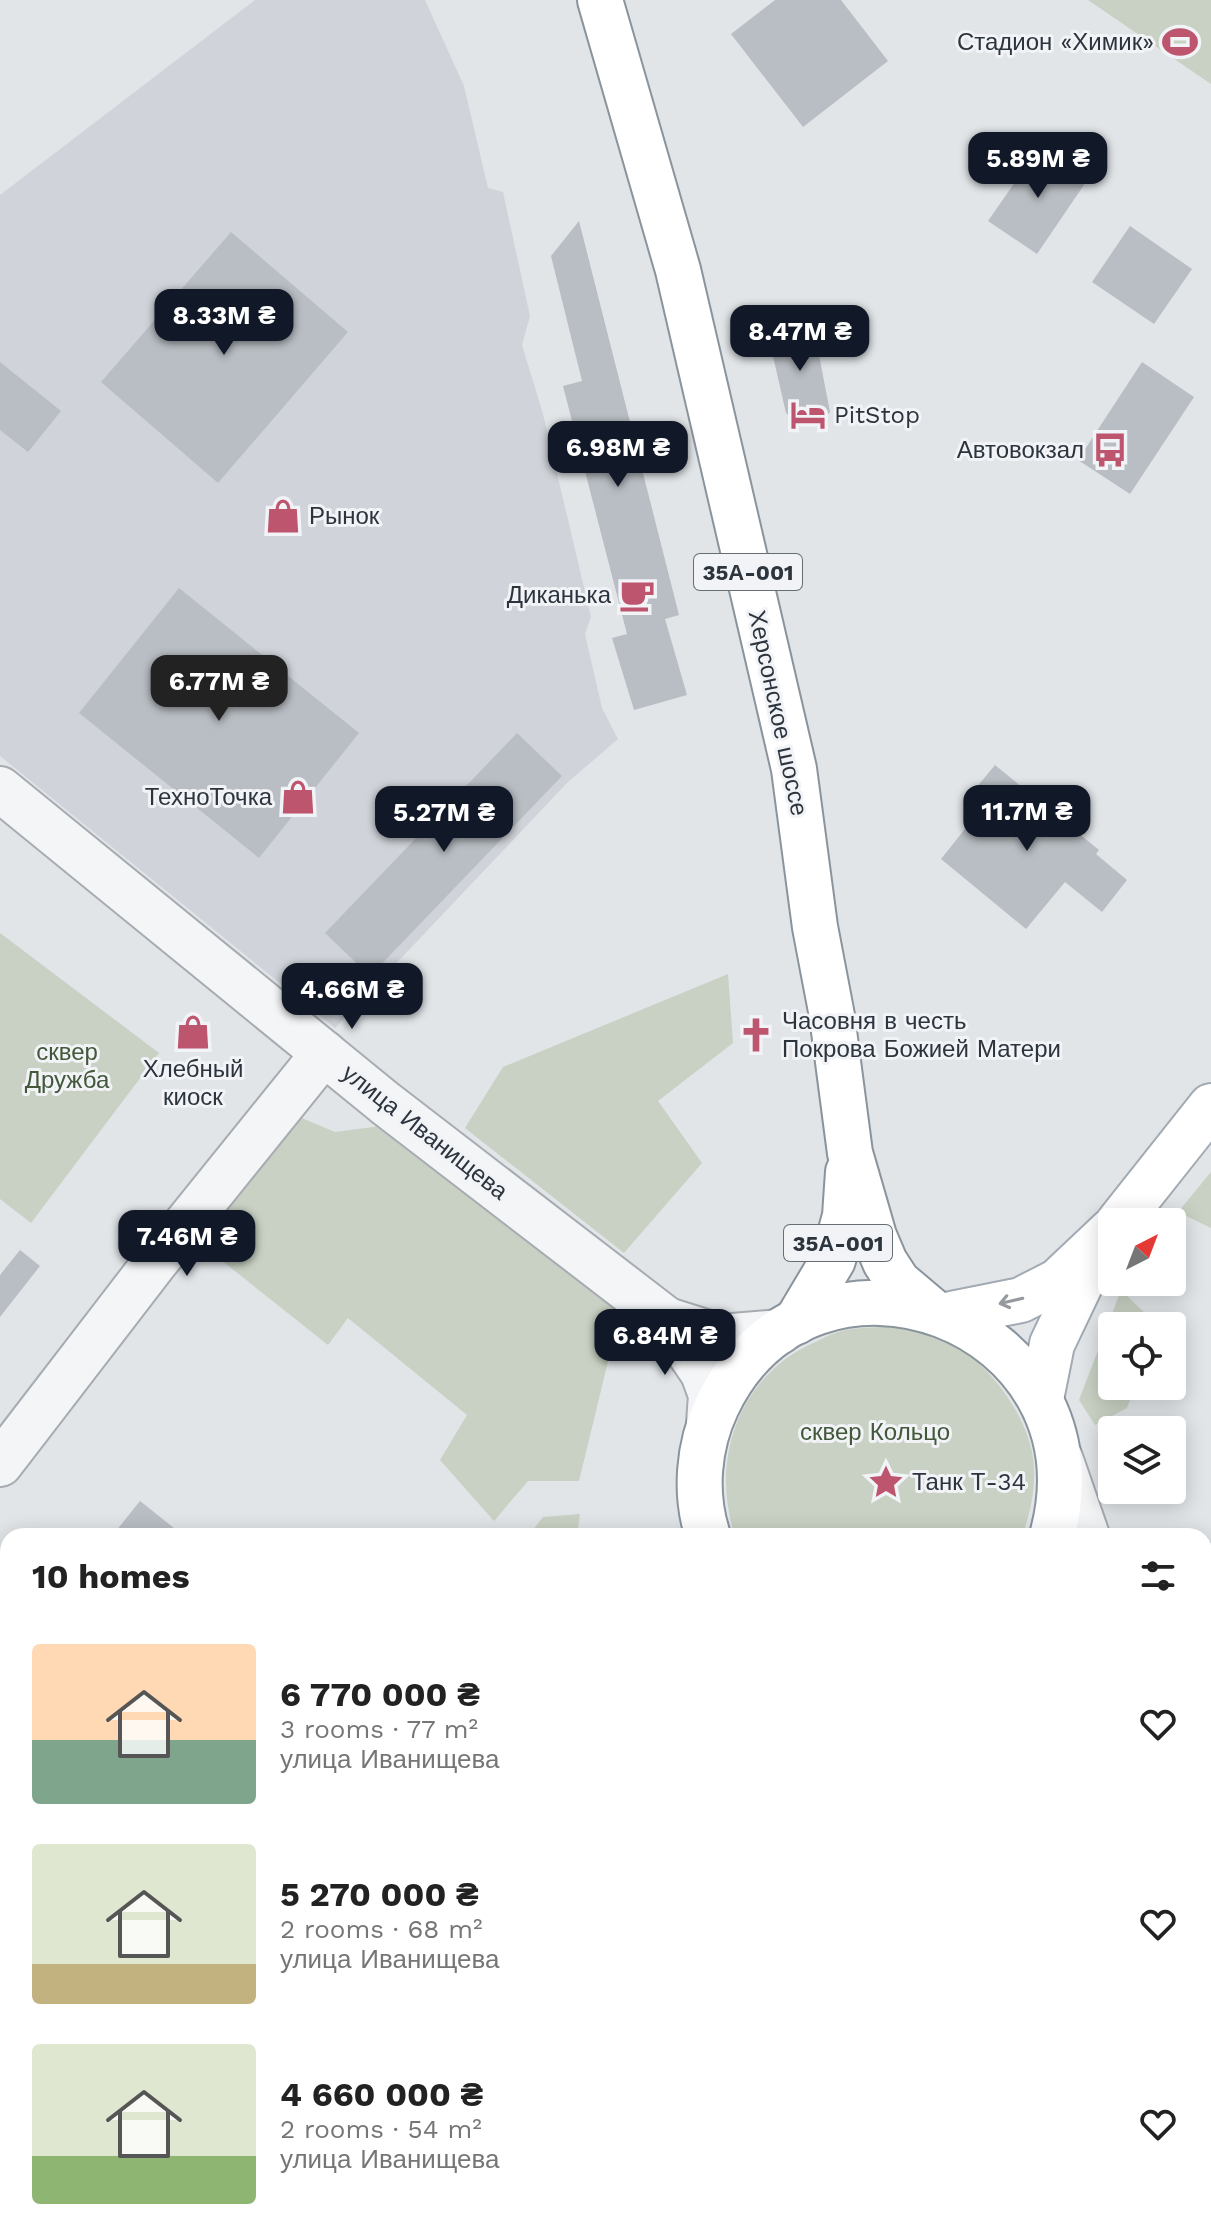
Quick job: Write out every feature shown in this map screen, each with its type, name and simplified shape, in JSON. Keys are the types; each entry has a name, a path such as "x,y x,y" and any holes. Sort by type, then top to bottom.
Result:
{"main road":[{"name":"Херсонское шоссе","path":"600,0 678,270 794,769 850,1153 874,1236 885,1262 898,1282 938,1312"},
{"path":"1129,1208 1211,1106"},
{"name":"Херсонское шоссе","path":"788,1327 833,1260 845,1216 850,1153"},
{"path":"938,1312 1021,1300 1058,1281 1098,1243"},
{"path":"1041,1399 1052,1344 1098,1255"},
{"name":"35А-001","path":"703,1528 699,1470 709,1423 726,1388 750,1357 788,1327 828,1309 862,1303 896,1303 938,1312 984,1335 1016,1364 1041,1399 1053,1428 1060,1458 1060,1508 1054,1528"}],"street":[{"name":"улица Иванищева","path":"0,789 324,1053 667,1320 703,1373 711,1395 709,1423"},
{"path":"0,1464 153,1265 324,1053"},
{"name":"улица Иванищева","path":"667,1320 721,1337 788,1327"},
{"path":"1060,1458 1084,1528"}],"shaded area":[{"name":"Рынок","path":"255,0 425,0 464,86 488,188 503,192 530,316 522,345 543,414 591,617 585,634 602,708 618,739 568,782 335,1028 0,756 0,195"}],"green space":[{"name":"Стадион «Химик»","path":"1088,0 1211,0 1211,84"},
{"name":"сквер Дружба","path":"0,933 159,1053 31,1223 0,1199"},
{"path":"728,974 733,1043 658,1101 702,1163 624,1253 465,1128 503,1067"},
{"path":"297,1116 335,1132 388,1125 621,1308 579,1481 528,1481 494,1521 440,1460 467,1415 348,1318 328,1345 196,1240"},
{"path":"1211,1172 1211,1228 1186,1216 1186,1208 1181,1208"},
{"path":"1119,1296 1127,1296 1144,1312 1113,1312"},
{"name":"сквер Кольцо","path":"891,1326 940,1338 972,1357 986,1371 1012,1404 1029,1439 1034,1477 1025,1528 733,1528 726,1479 729,1450 736,1424 749,1399 766,1377 787,1358 813,1343 848,1330"},
{"path":"1098,1350 1098,1400 1130,1400 1127,1408 1112,1416 1098,1416 1095,1425 1079,1400"},
{"path":"580,1514 578,1528 534,1528 543,1517"}],"building":[{"path":"775,0 841,0 888,61 803,127 731,34"},
{"path":"1040,146 1088,179 1037,254 988,221"},
{"path":"579,221 679,615 665,619 687,695 634,710 612,638 627,634 563,386 582,381 551,256"},
{"path":"1130,226 1192,269 1154,324 1092,282"},
{"path":"231,232 348,332 218,483 101,382"},
{"path":"798,321 814,329 830,412 819,423 799,425 786,413 770,343 780,325"},
{"path":"0,362 61,411 28,452 0,430"},
{"path":"1142,362 1194,397 1130,494 1078,460"},
{"path":"179,588 359,733 259,858 79,713"},
{"path":"517,733 562,776 370,976 325,933"},
{"path":"995,765 1099,850 1096,854 1127,880 1102,912 1065,882 1026,929 941,859 984,805 971,794"},
{"path":"20,1250 40,1266 0,1317 0,1275"},
{"path":"140,1501 174,1528 118,1528"}],"place":[{"name":"Стадион «Химик»","path":"1180,42"},
{"name":"PitStop","path":"808,415"},
{"name":"Автовокзал","path":"1110,450"},
{"name":"Рынок","path":"283,516"},
{"name":"Диканька","path":"637,595"},
{"name":"ТехноТочка","path":"298,797"},
{"name":"Хлебный киоск","path":"193,1032"},
{"name":"Часовня в честь Покрова Божией Матери","path":"756,1035"},
{"name":"Танк Т-34","path":"886,1482"}]}
